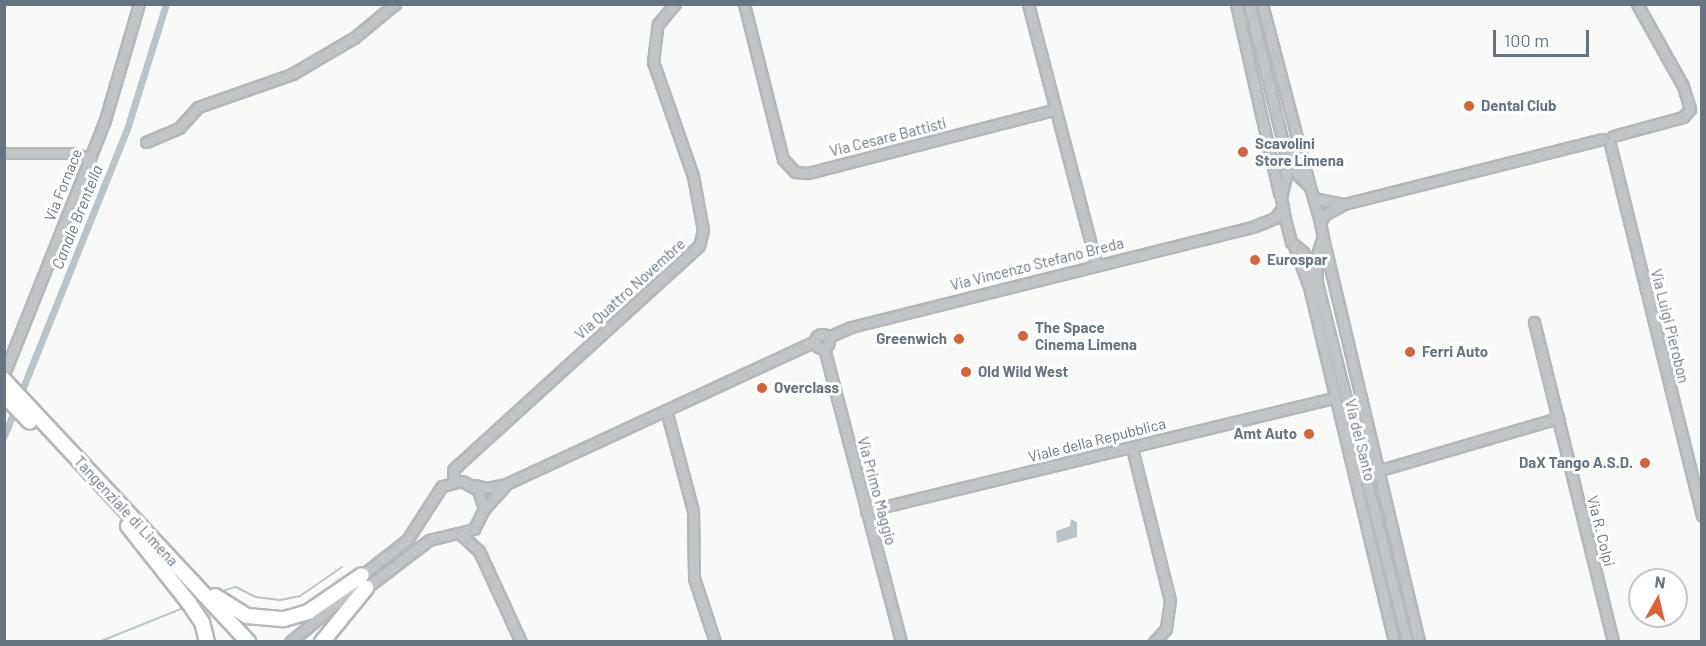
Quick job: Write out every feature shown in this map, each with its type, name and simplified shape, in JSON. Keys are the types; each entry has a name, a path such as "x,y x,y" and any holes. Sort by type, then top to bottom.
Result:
{"highway":[{"name":"Tangenziale di Limena","path":"4,380 51,438"},
{"name":"Tangenziale di Limena","path":"4,395 51,438 248,642"},
{"name":"Tangenziale di Limena","path":"132,524 236,642"},
{"path":"132,524 208,591 247,616 284,619 308,612 364,581"},
{"path":"132,524 202,622 207,642"},
{"path":"322,642 364,581"}],"street":[{"name":"Via Fornace","path":"4,374 90,158 119,77 139,4"},
{"path":"146,142 179,128 198,106 292,74 355,37 395,4"},
{"name":"Via Quattro Novembre","path":"454,481 453,470 458,465 699,246 703,230 693,176 653,63 658,24 675,4"},
{"name":"Via Cesare Battisti","path":"744,4 783,159 795,172 808,172 1054,110"},
{"path":"1028,4 1096,264"},
{"path":"1236,4 1272,150 1282,202"},
{"path":"1249,4 1284,146 1301,179 1310,187"},
{"name":"Via del Santo","path":"1262,4 1320,223 1353,371 1419,642"},
{"path":"1320,223 1324,215 1344,204 1609,140 1683,117 1690,109 1688,98 1637,4"},
{"name":"Via Luigi Pierobon","path":"1609,140 1701,516"},
{"name":"Via del Santo","path":"1284,146 1282,202 1289,234 1309,287 1394,642"},
{"path":"4,153 70,153 90,158"},
{"path":"1284,184 1301,179"},
{"path":"1313,198 1344,204"},
{"name":"Via Vincenzo Stefano Breda","path":"454,481 486,488 506,484 815,342 819,335 828,337 845,329 1096,264 1255,226 1275,218 1282,202"},
{"name":"Via Vincenzo Stefano Breda","path":"1255,226 1277,225 1289,234"},
{"path":"1317,283 1316,250 1323,236"},
{"path":"1294,246 1303,252 1317,283 1407,642"},
{"path":"1303,252 1316,250"},
{"name":"Via R. Colpi","path":"1534,322 1613,642"},
{"path":"815,342 824,348 828,337"},
{"name":"Via Primo Maggio","path":"824,348 901,642"},
{"path":"1341,374 1353,371"},
{"name":"Viale della Repubblica","path":"866,511 1334,398"},
{"path":"666,410 693,511 694,578 715,642"},
{"path":"1377,471 1558,418"},
{"path":"1132,447 1170,600 1166,629 1154,642"},
{"path":"290,642 364,581 407,540 425,518 434,496 454,481"},
{"path":"472,484 484,500 484,509"},
{"name":"Via Vincenzo Stefano Breda","path":"478,524 484,509 506,484"},
{"path":"364,581 429,540 459,533 478,524 479,551 521,642"},
{"path":"459,533 479,551"},
{"path":"1391,579 1403,577"}],"shaded area":[{"path":"1071,519 1077,522 1077,537 1057,543 1056,531 1070,526"}],"waterway":[{"name":"Canale Brentella","path":"20,395 127,129 166,4"},
{"name":"Canale Brentella","path":"4,436 16,406"},
{"path":"225,590 236,587 256,597 280,600 300,596 342,567"},
{"path":"99,642 183,608"}],"place":[{"name":"Dental Club","path":"1469,106"},
{"name":"Scavolini Store Limena","path":"1243,152"},
{"name":"Eurospar","path":"1255,260"},
{"name":"The Space Cinema Limena","path":"1023,336"},
{"name":"Greenwich","path":"959,339"},
{"name":"Ferri Auto","path":"1410,352"},
{"name":"Old Wild West","path":"966,372"},
{"name":"Overclass","path":"762,388"},
{"name":"Amt Auto","path":"1309,434"},
{"name":"DaX Tango A.S.D.","path":"1645,463"}]}
